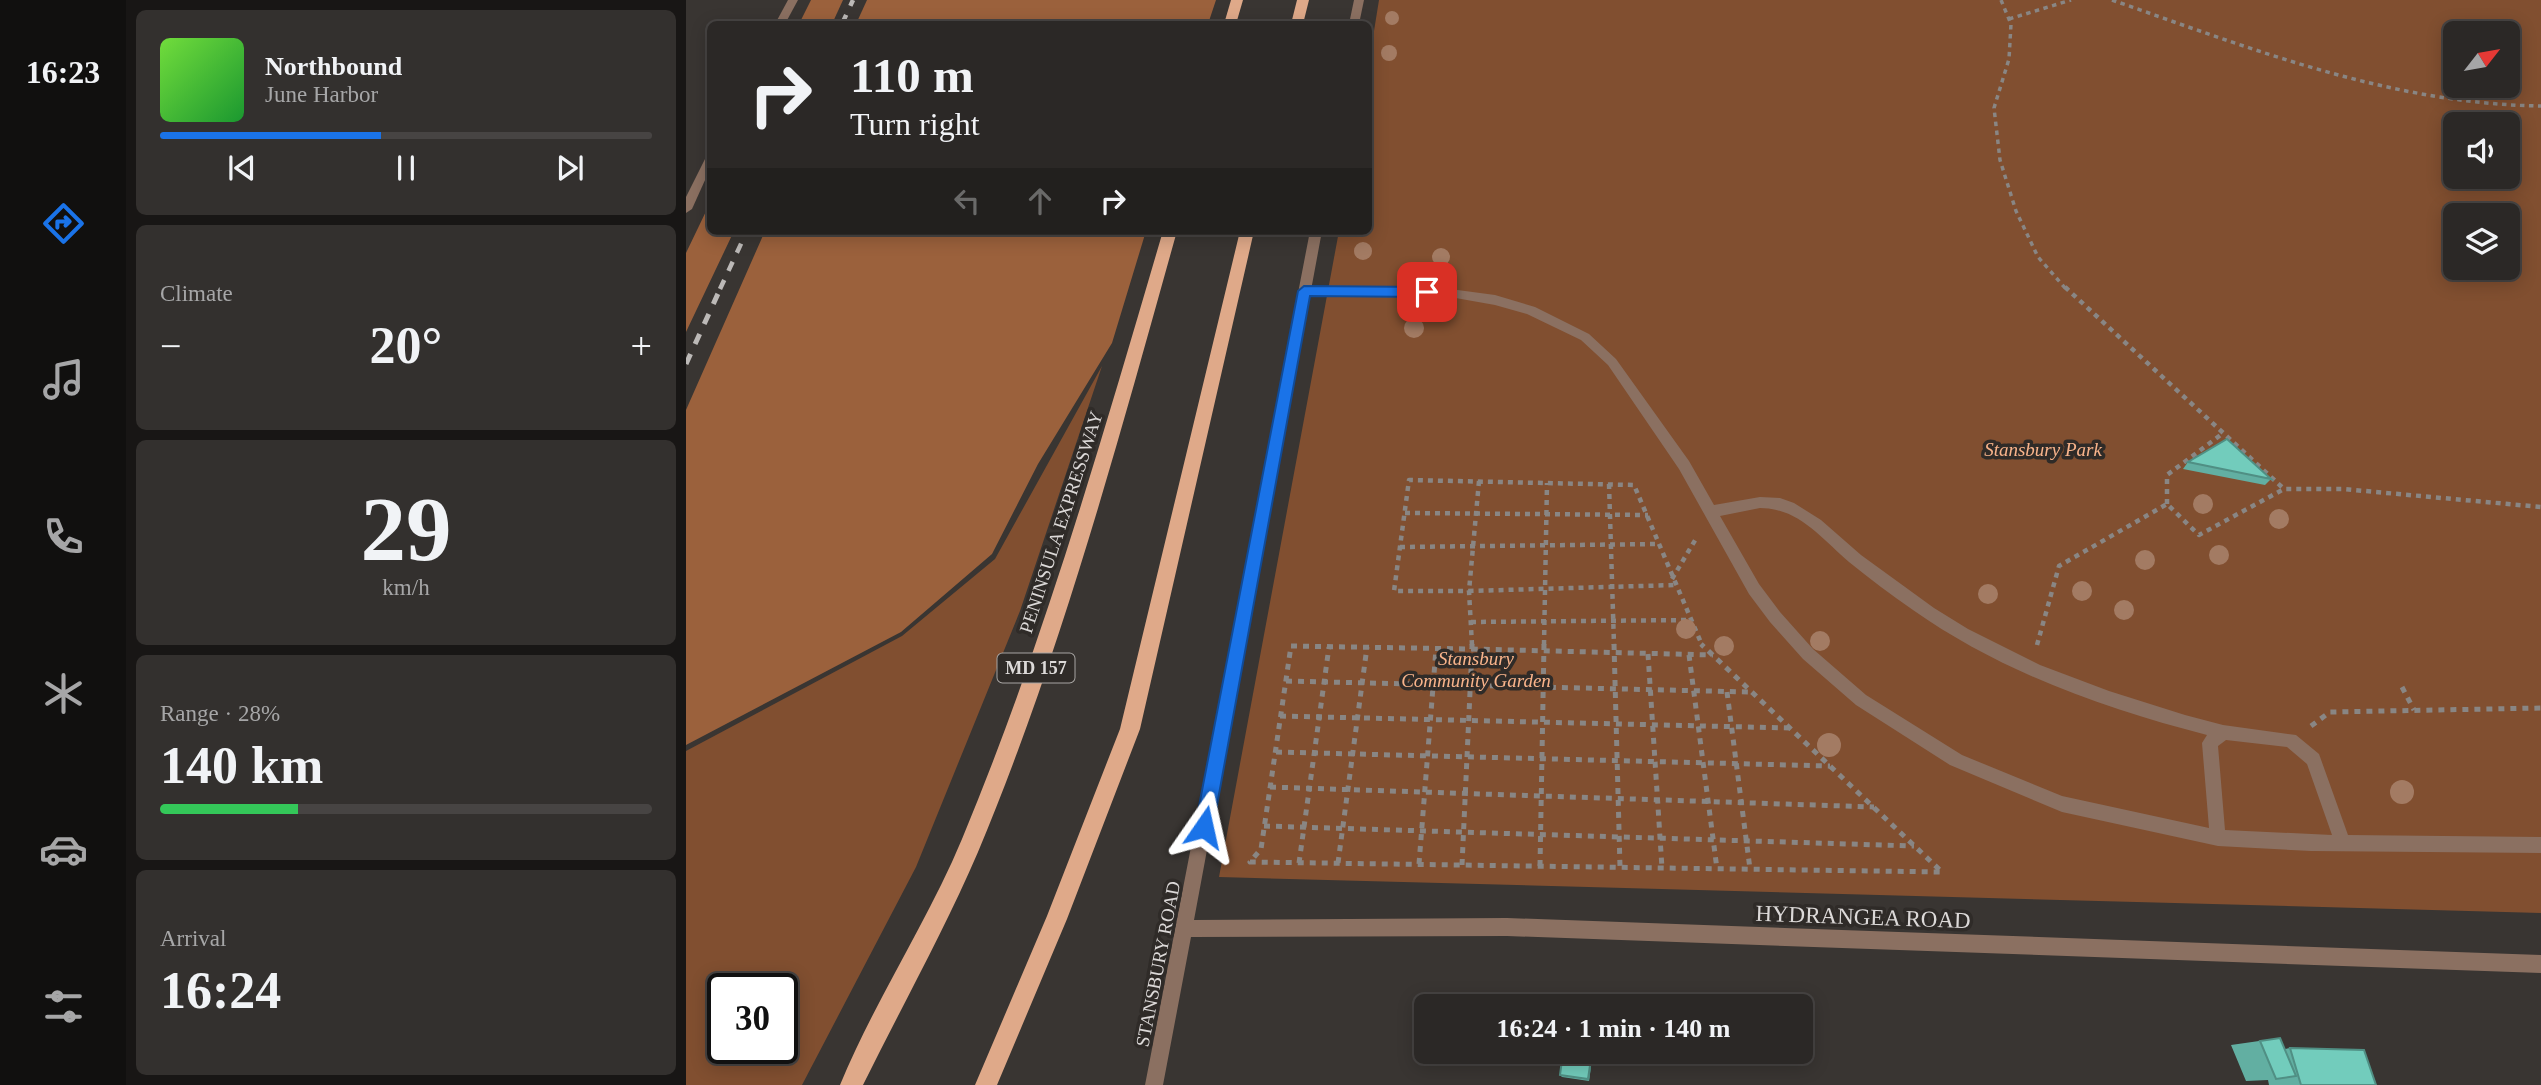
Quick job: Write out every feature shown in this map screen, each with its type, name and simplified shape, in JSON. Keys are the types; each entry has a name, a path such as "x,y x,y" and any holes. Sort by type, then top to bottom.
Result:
{"main road":[{"path":"1231,21 1237,0"},
{"path":"1298,21 1303,0"},
{"name":"PENINSULA EXPRESSWAY","path":"851,1085 969,848 1006,752 1070,566 1169,235"},
{"path":"985,1085 1056,919 1130,729 1246,235"}],"street":[{"path":"782,21 793,0"},
{"path":"1355,21 1359,0"},
{"path":"686,209 707,165"},
{"name":"STANSBURY ROAD","path":"1154,1085 1315,235"},
{"path":"1304,291 1451,293 1495,300 1531,310 1584,337 1612,362 1684,465 1754,589 1775,617 1808,654 1861,700 1956,760 2062,804 2218,838 2343,843 2541,845"},
{"path":"1711,512 1750,503 1788,506 1815,522 1855,558 1930,613 2031,666 2112,702 2223,732 2290,740 2313,759 2343,843"},
{"path":"2218,838 2210,744 2223,732"},
{"name":"HYDRANGEA ROAD","path":"1184,929 1507,927 2541,964"}],"path":[{"path":"2001,0 2009,19 2009,59 1994,108 2000,160 2016,211 2038,257 2074,298 2284,489"},
{"path":"2009,19 2071,0"},
{"path":"2112,0 2277,55 2385,86 2495,106 2541,106"},
{"path":"2222,433 2167,475 2167,504 2199,535 2284,489 2343,489 2541,507"},
{"path":"1673,582 1545,589 1394,591 1409,480 1634,485 1701,644 1713,655 1830,766 1874,807 1942,872 1250,862 1261,849 1291,646 1713,655"},
{"path":"1462,865 1472,649 1469,591 1479,481"},
{"path":"1540,866 1547,483"},
{"path":"1609,484 1620,867"},
{"path":"2031,666 2059,566 2167,504"},
{"path":"1673,582 1711,512"},
{"path":"1405,513 1648,515"},
{"path":"1400,547 1658,544"},
{"path":"1471,622 1690,620"},
{"path":"1299,863 1329,647"},
{"path":"1338,863 1367,647"},
{"path":"1419,864 1436,649"},
{"path":"1648,654 1661,868"},
{"path":"1689,655 1717,869"},
{"path":"1286,681 1752,692"},
{"path":"2402,687 2414,710"},
{"path":"1727,692 1750,870"},
{"path":"2290,740 2330,712 2541,708"},
{"path":"1280,716 1790,728"},
{"path":"1276,752 1830,766"},
{"path":"1270,787 1874,807"},
{"path":"1264,826 1915,846"}],"green space":[{"name":"Stansbury Park","path":"1379,0 2541,0 2541,913 1219,877 1338,235 1372,235 1372,43"},
{"path":"1102,366 1020,611 916,867 802,1085 686,1085 686,751 902,636 995,559"}],"shaded area":[{"path":"811,0 843,0 833,21 800,21"},
{"path":"867,0 1216,0 1209,21 857,21"},
{"path":"707,209 707,235 732,235 686,332 686,253"},
{"path":"763,235 1145,235 1112,343 1038,464 992,554 901,632 686,745 686,410"}],"building":[{"path":"2227,439 2271,479 2188,462"},
{"path":"2280,1038 2296,1076 2276,1079 2260,1041"},
{"path":"2290,1048 2364,1050 2376,1085 2301,1085"},
{"path":"1561,1064 1590,1064 1588,1079 1560,1075"}],"railway":[{"path":"843,21 853,0"},
{"path":"720,289 745,235"},
{"path":"686,364 721,287"}],"route":[{"path":"1204,827 1304,291 1427,292"}],"park label":[{"name":"Stansbury Community Garden","path":"1476,669"}]}
